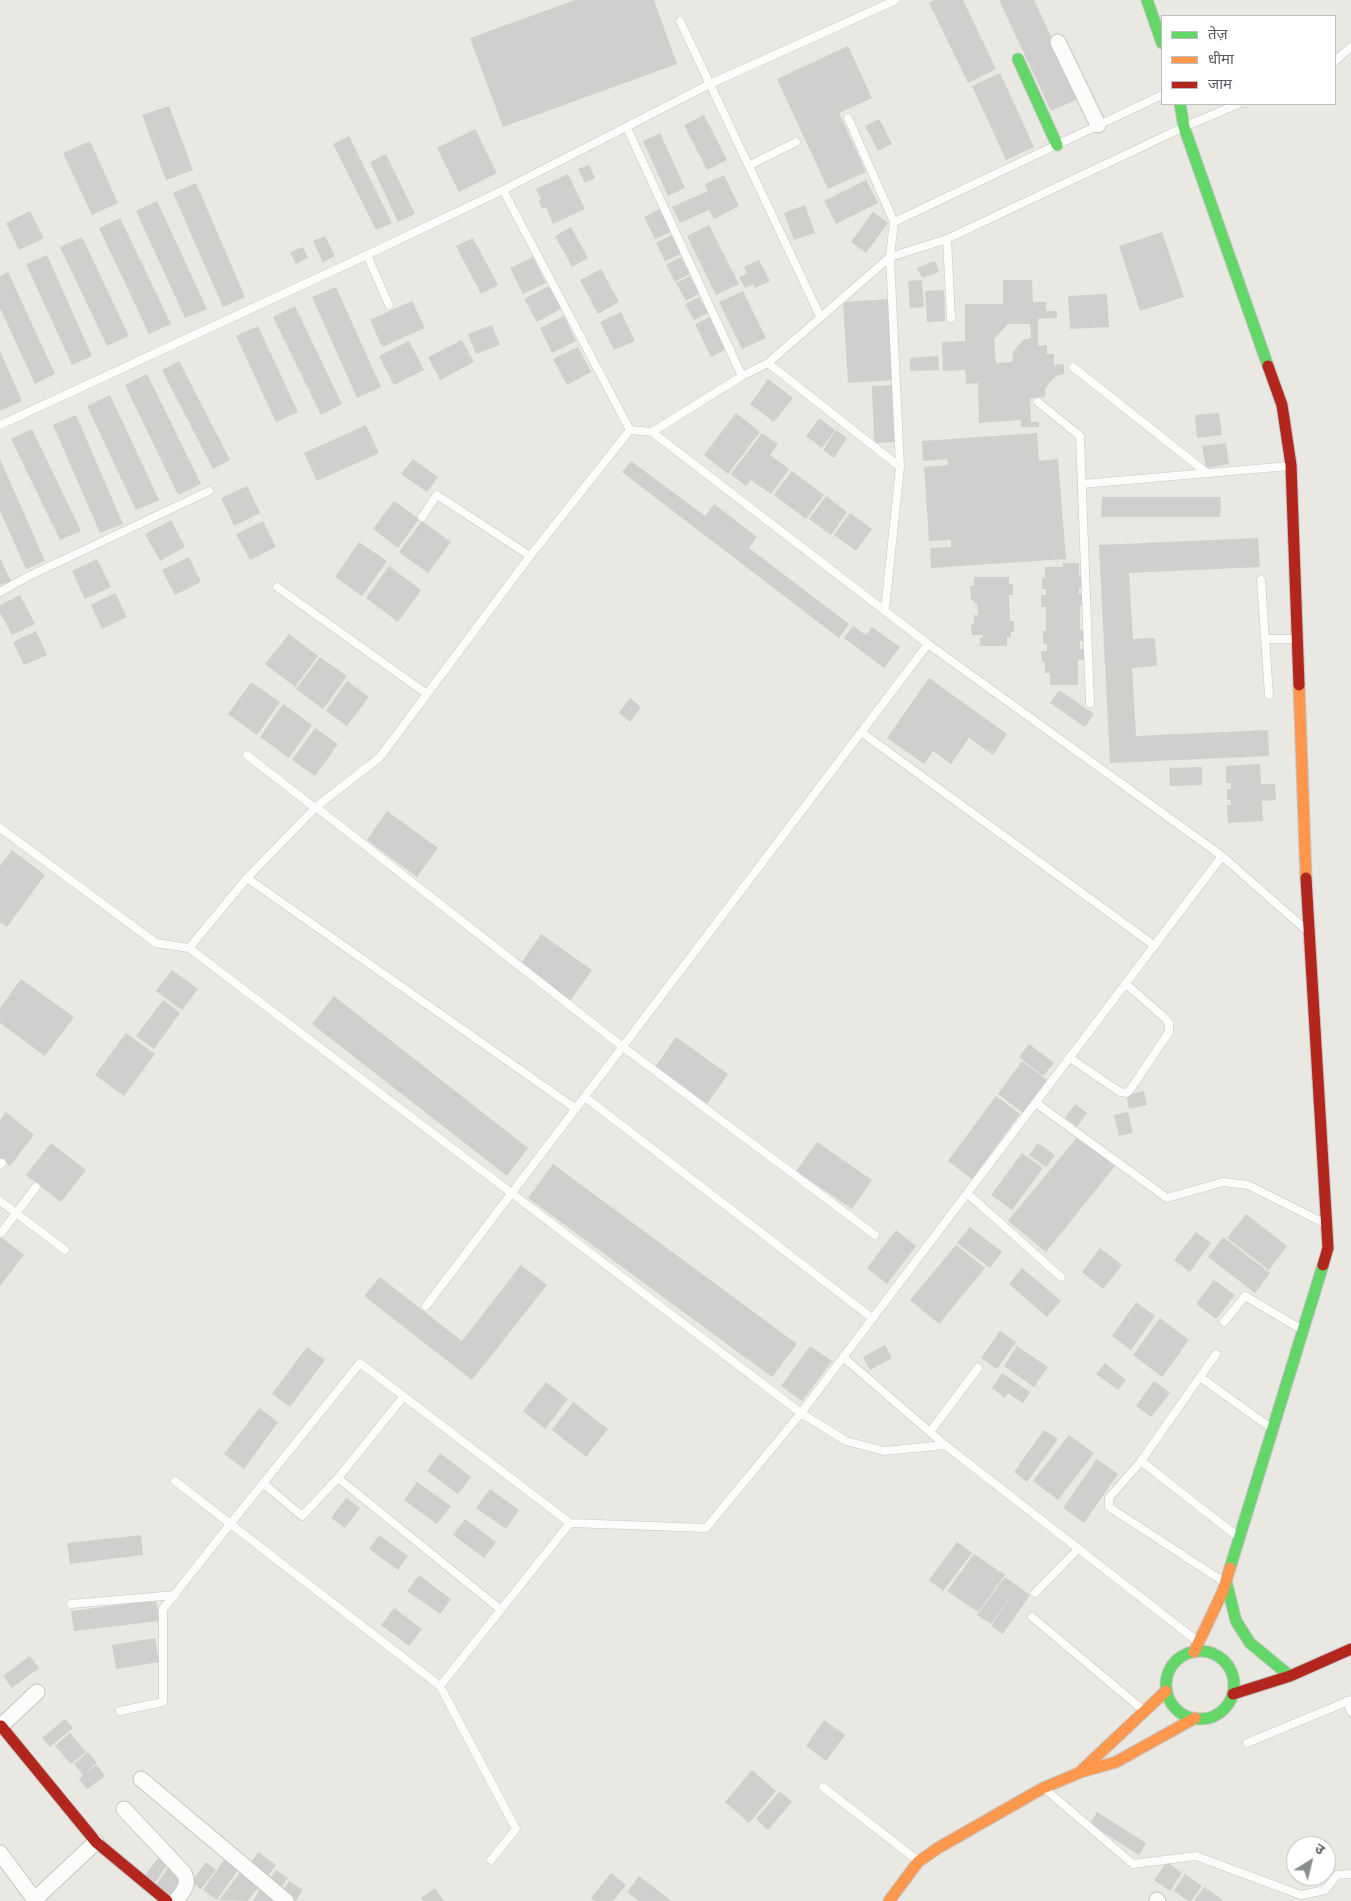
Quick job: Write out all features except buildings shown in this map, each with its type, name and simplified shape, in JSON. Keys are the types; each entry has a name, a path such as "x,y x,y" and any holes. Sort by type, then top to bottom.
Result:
{"street":[{"path":"1147,0 1161,40"},
{"path":"1058,42 1098,125"},
{"path":"1018,59 1057,145"},
{"path":"1180,105 1184,127 1282,405 1291,466 1308,931 1328,1248 1226,1582 1197,1647 1177,1659 1170,1668 1166,1680 1166,1691 1170,1702 1178,1711 1188,1717 1210,1718 1228,1706 1233,1694 1233,1675 1221,1658 1197,1647"},
{"path":"1226,1582 1236,1621 1250,1643 1290,1676"},
{"path":"1233,1694 1290,1676 1351,1649"},
{"path":"1080,1772 1166,1691"},
{"path":"37,1692 0,1726 96,1842 167,1901"},
{"path":"889,1901 918,1862 938,1848 1043,1788 1080,1772 1116,1762 1195,1718"},
{"path":"141,1779 286,1901"},
{"path":"124,1809 184,1873 187,1879 186,1887 176,1901"},
{"path":"0,1853 39,1899 96,1842"}],"lane":[{"path":"0,425 503,190 628,128 710,84 896,0"},
{"path":"680,21 750,165 820,316"},
{"path":"1336,60 1351,47"},
{"path":"894,222 1161,95"},
{"path":"652,432 742,376 768,363 890,257 947,239 1184,127 1236,105"},
{"path":"848,118 894,222 890,257 900,467 885,610"},
{"path":"628,128 742,376"},
{"path":"750,165 796,142"},
{"path":"503,190 630,430"},
{"path":"947,239 951,318"},
{"path":"367,255 389,305"},
{"path":"768,363 900,467"},
{"path":"1074,367 1206,473"},
{"path":"1038,402 1080,436 1090,703"},
{"path":"630,430 652,432 928,644 1222,856 1308,931"},
{"path":"189,948 247,878 316,807 380,757 530,556 630,430"},
{"path":"1082,484 1291,466"},
{"path":"0,592 26,577 209,491"},
{"path":"422,517 437,495 530,556"},
{"path":"1261,580 1269,695"},
{"path":"277,587 427,694"},
{"path":"1265,639 1298,640"},
{"path":"426,1306 928,644"},
{"path":"861,732 1155,946"},
{"path":"247,756 316,807 623,1047 874,1235"},
{"path":"0,828 156,943 189,948 801,1413 846,1441 884,1451 945,1445"},
{"path":"120,1712 163,1702 163,1609 360,1363 570,1523 706,1528 801,1413 1222,856"},
{"path":"247,878 576,1109"},
{"path":"1070,1058 1120,1092 1127,1093 1130,1090 1170,1028 1166,1019 1126,984"},
{"path":"585,1097 872,1318"},
{"path":"1036,1103 1167,1198 1222,1182 1248,1185 1327,1225"},
{"path":"1,1234 36,1187"},
{"path":"968,1194 1061,1277"},
{"path":"0,1201 65,1250"},
{"path":"1224,1322 1245,1296 1303,1330"},
{"path":"1216,1354 1141,1461 1109,1498 1109,1507 1226,1582"},
{"path":"843,1357 945,1445 1078,1549 1197,1647"},
{"path":"930,1432 978,1368"},
{"path":"1200,1377 1273,1429"},
{"path":"263,1483 302,1516 338,1478 404,1396"},
{"path":"1141,1461 1239,1539"},
{"path":"338,1478 500,1609"},
{"path":"175,1480 440,1686 516,1829 491,1860"},
{"path":"440,1686 570,1523"},
{"path":"1035,1593 1078,1549"},
{"path":"71,1604 175,1595"},
{"path":"1032,1617 1144,1711"},
{"path":"1247,1743 1349,1701 1351,1712"},
{"path":"823,1787 918,1862"},
{"path":"1043,1788 1133,1864 1196,1856 1301,1895 1325,1890 1336,1875 1351,1874"}],"traffic: fast":[{"path":"1147,0 1161,40"},
{"path":"1018,59 1057,145"},
{"path":"1180,105 1184,127 1268,366"},
{"path":"1230,1568 1323,1265"},
{"path":"1226,1581 1236,1621 1250,1643 1290,1676"},
{"path":"1200,1651 1213,1654 1224,1661 1231,1672 1234,1685 1231,1698 1224,1709 1213,1716 1200,1719 1187,1716 1176,1709 1169,1698 1166,1685 1169,1672 1176,1661 1187,1654 1200,1651"}],"traffic: slow":[{"path":"1299,685 1306,878"},
{"path":"1194,1652 1223,1591 1230,1568"},
{"path":"1082,1770 1166,1691"},
{"path":"889,1901 918,1862 938,1848 1043,1788 1081,1772 1116,1762 1195,1718"}],"traffic: jam":[{"path":"1268,366 1282,405 1291,465 1299,685"},
{"path":"1306,878 1328,1248 1323,1265"},
{"path":"1233,1694 1290,1676 1351,1649"},
{"path":"1,1726 96,1842 167,1901"}]}
